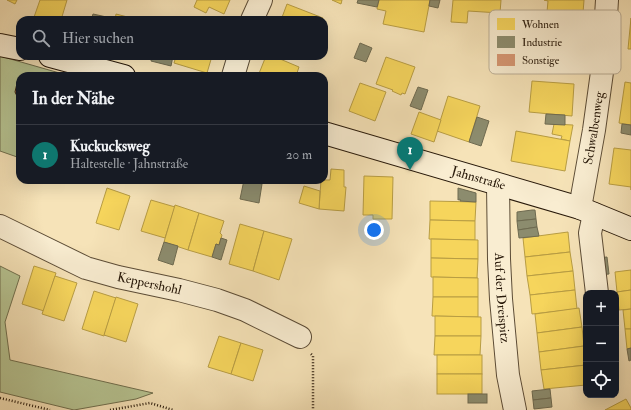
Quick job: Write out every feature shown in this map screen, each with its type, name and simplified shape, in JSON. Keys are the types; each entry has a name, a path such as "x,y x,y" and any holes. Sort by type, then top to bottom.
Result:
{"street":[{"path":"254,16 261,0"},
{"name":"Schwalbenweg","path":"607,10 608,0"},
{"path":"0,45 16,47"},
{"path":"65,60 109,72"},
{"path":"234,72 238,60"},
{"name":"Schwalbenweg","path":"597,290 587,211 594,130 602,74"},
{"name":"Jahnstraße","path":"328,133 587,211 631,229"},
{"name":"Auf der Dreispitz","path":"498,184 501,299 508,375 515,410"},
{"name":"Keppershohl","path":"0,226 86,268 217,300 245,310 300,337"}],"path":[{"path":"300,337 312,356 313,410"},
{"path":"0,398 50,410"},
{"path":"110,410 150,403 173,410"}],"green space":[{"path":"0,56 56,72 16,72 16,157 0,151"},
{"path":"0,266 20,276 5,322 10,360 153,393 136,399 74,410 0,392"}],"building: Wohnen":[{"path":"7,0 17,0 15,4"},
{"path":"40,0 67,0 62,16 34,16"},
{"path":"197,0 230,0 224,14 209,7 206,13 194,7"},
{"path":"332,0 342,0 341,4"},
{"path":"379,0 430,0 424,32 383,24 386,11 377,9"},
{"path":"453,0 501,0 500,10 489,10 489,12 468,11 467,23 451,22"},
{"path":"544,0 584,0 583,10 547,10 548,1"},
{"path":"287,4 318,16 282,16"},
{"path":"631,18 631,49 628,49"},
{"path":"386,57 415,67 405,94 402,93 401,95 392,91 393,90 376,84"},
{"path":"175,60 211,60 207,72 174,63"},
{"path":"264,60 282,60 299,67 297,72 260,72"},
{"path":"532,81 574,84 572,116 529,112"},
{"path":"625,82 631,83 631,125 619,123"},
{"path":"360,83 386,92 375,121 349,111"},
{"path":"448,96 480,106 469,142 437,131"},
{"path":"419,112 441,120 434,142 411,134"},
{"path":"554,124 573,125 570,141 561,139 562,136 552,134"},
{"path":"516,131 570,141 565,171 511,161"},
{"path":"614,148 631,150 631,187 609,184"},
{"path":"331,169 344,170 344,187 346,187 344,211 319,209 321,184 328,184 328,180 330,180"},
{"path":"364,176 393,177 392,219 373,219 373,215 363,215"},
{"path":"304,186 320,191 319,209 299,203"},
{"path":"107,188 130,196 119,230 96,223"},
{"path":"151,200 175,207 165,238 141,231"},
{"path":"430,201 476,202 475,221 430,220"},
{"path":"175,205 199,213 188,250 164,242"},
{"path":"199,213 224,221 220,233 222,235 219,245 216,244 212,257 188,250"},
{"path":"430,220 475,221 475,240 429,239"},
{"path":"240,224 264,231 253,271 229,264"},
{"path":"264,231 292,239 279,280 253,271"},
{"path":"568,232 570,252 525,257 523,238"},
{"path":"431,239 478,240 478,259 431,258"},
{"path":"570,252 573,271 527,276 525,257"},
{"path":"431,258 478,259 477,278 431,277"},
{"path":"34,266 56,273 44,311 22,304"},
{"path":"631,270 631,290 619,292 619,290 617,290 615,272"},
{"path":"573,271 575,290 530,295 527,276"},
{"path":"55,276 77,283 64,321 42,314"},
{"path":"433,277 478,278 478,297 433,297"},
{"path":"575,290 577,309 532,314 530,295"},
{"path":"631,290 631,309 619,310 619,292"},
{"path":"94,291 116,298 104,336 82,329"},
{"path":"116,297 138,304 126,342 104,335"},
{"path":"433,297 478,297 478,317 432,316"},
{"path":"579,308 582,327 537,333 535,314"},
{"path":"631,309 631,329 625,329 623,310"},
{"path":"435,316 481,317 481,336 435,336"},
{"path":"582,327 583,346 539,352 537,333"},
{"path":"625,329 631,329 631,348 627,349"},
{"path":"219,336 241,343 231,374 208,367"},
{"path":"435,336 481,336 480,355 434,355"},
{"path":"241,343 263,350 253,381 231,374"},
{"path":"583,346 583,365 541,370 539,352"},
{"path":"437,355 482,355 482,374 437,374"},
{"path":"583,365 583,385 544,389 541,370"},
{"path":"437,374 482,374 482,394 437,394"},
{"path":"626,399 631,410 605,410"}],"building: Industrie":[{"path":"358,0 379,0 377,7 357,3"},
{"path":"430,0 440,0 438,8 429,6"},
{"path":"360,43 372,48 366,62 354,58"},
{"path":"151,60 172,60 171,66"},
{"path":"418,87 428,90 421,110 410,106"},
{"path":"546,114 565,115 565,125 545,124"},
{"path":"477,117 489,121 481,146 469,142"},
{"path":"622,124 631,125 631,135 621,133"},
{"path":"243,184 262,184 259,203 240,199"},
{"path":"458,188 476,193 476,202 460,201 460,199 458,200"},
{"path":"535,210 536,219 517,221 517,212"},
{"path":"536,219 537,227 518,230 517,221"},
{"path":"537,227 539,236 519,238 518,230"},
{"path":"221,238 227,240 221,260 212,257 216,244 219,245"},
{"path":"164,242 178,246 173,265 158,260"},
{"path":"607,257 609,274 600,275 598,258"},
{"path":"631,348 631,360 629,361 627,349"},
{"path":"550,389 551,398 533,400 532,391"},
{"path":"468,394 487,394 487,403 468,403"},
{"path":"551,398 552,407 534,409 533,400"}],"place":[{"name":"Kuckucksweg","path":"410,170"}]}
